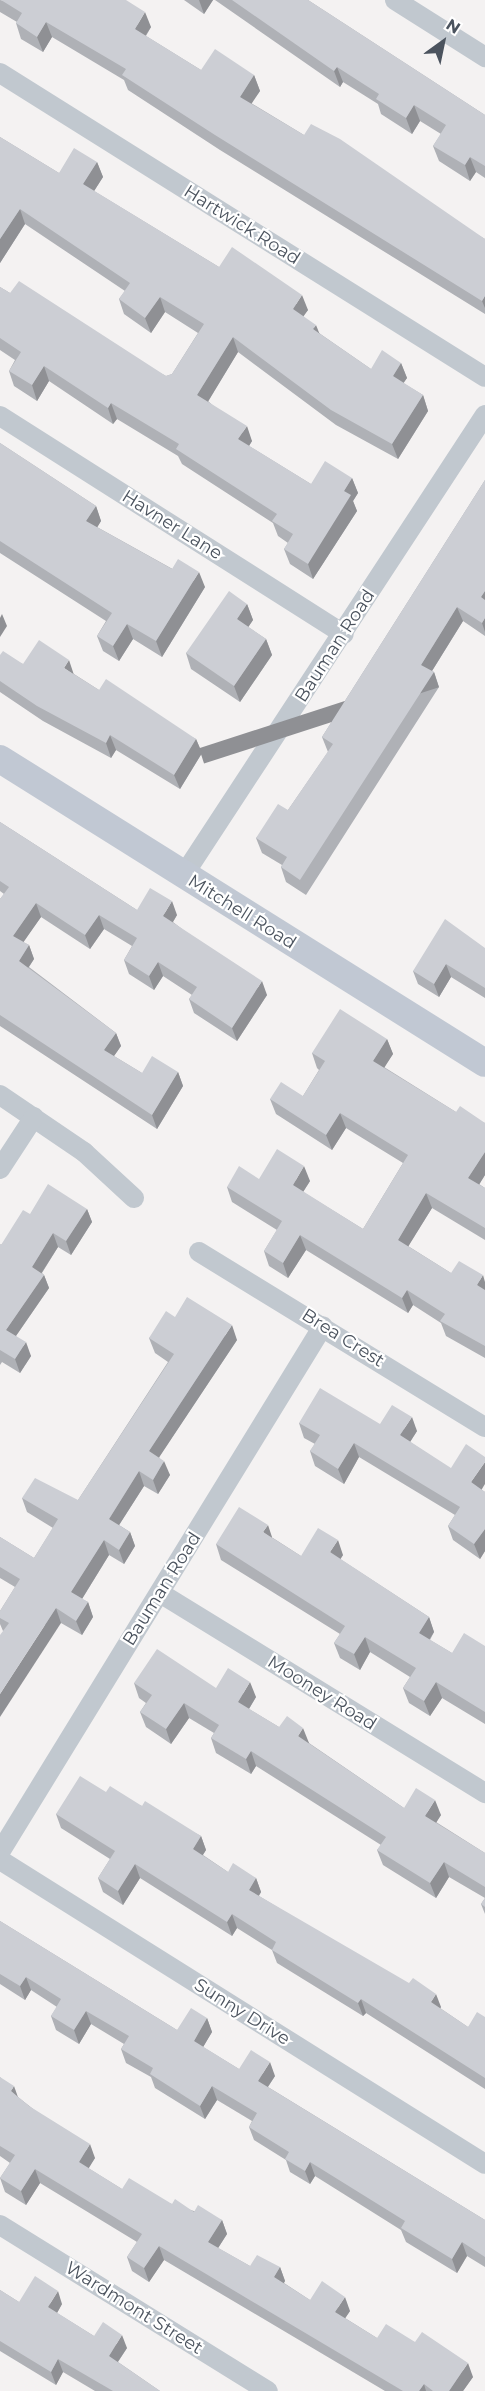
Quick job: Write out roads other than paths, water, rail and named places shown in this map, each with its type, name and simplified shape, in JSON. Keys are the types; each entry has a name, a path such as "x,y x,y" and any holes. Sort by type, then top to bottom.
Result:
{"street":[{"path":"395,0 485,57"},
{"name":"Hartwick Road","path":"0,73 485,377"},
{"name":"Bauman Road","path":"183,876 344,634 485,415"},
{"name":"Havner Lane","path":"0,416 344,634"},
{"name":"Mitchell Road","path":"0,759 183,876 485,1063"},
{"path":"0,1095 34,1117 134,1198"},
{"path":"0,1169 34,1117"},
{"name":"Brea Crest","path":"199,1252 485,1427"},
{"name":"Bauman Road","path":"0,1852 323,1326"},
{"name":"Mooney Road","path":"160,1593 485,1793"},
{"name":"Sunny Drive","path":"0,1860 485,2164"},
{"name":"Wardmont Street","path":"0,2225 268,2391"}]}
